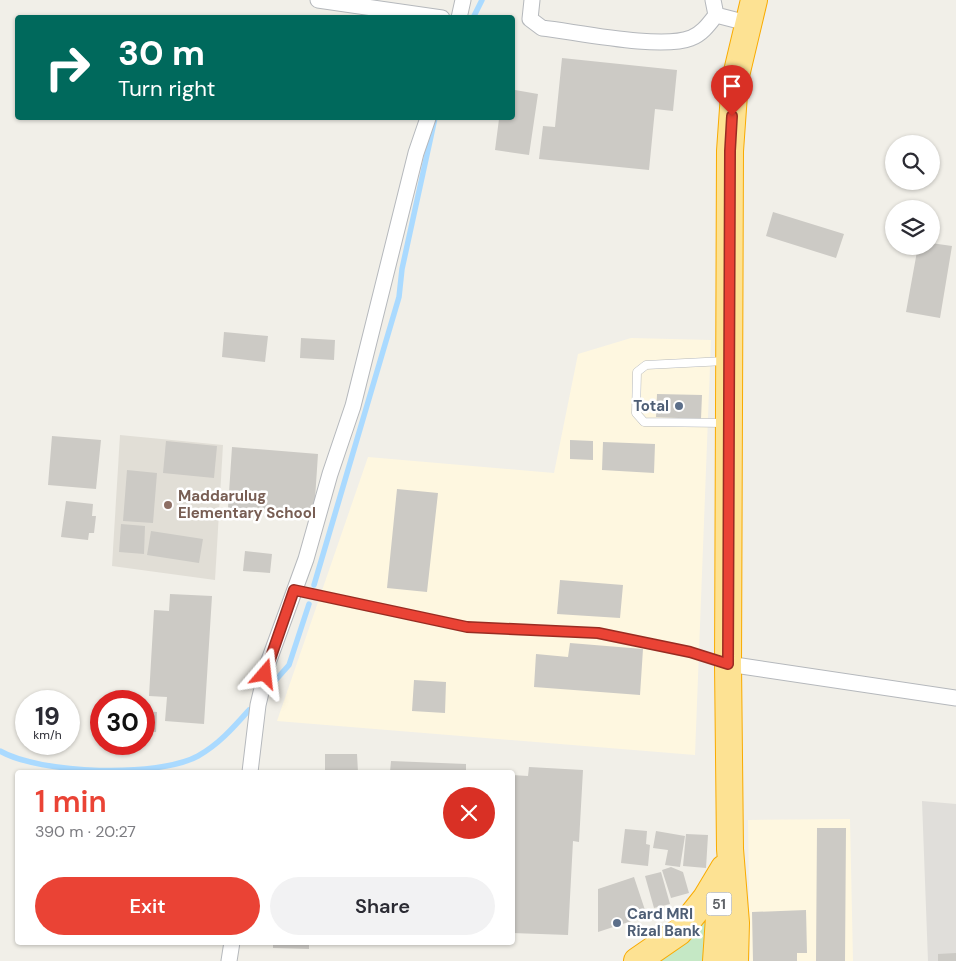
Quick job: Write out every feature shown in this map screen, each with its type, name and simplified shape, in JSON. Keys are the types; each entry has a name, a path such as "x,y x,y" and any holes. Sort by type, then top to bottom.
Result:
{"highway":[{"name":"51","path":"735,961 736,923 727,858 730,151 735,80 750,11"},
{"name":"51","path":"716,961 718,913 727,858"},
{"path":"637,961 679,932 706,898 727,858"}],"street":[{"path":"318,0 421,15"},
{"path":"460,15 463,0"},
{"path":"532,0 530,19 542,28 655,42 691,38 704,31 714,7 750,11"},
{"path":"250,770 262,685 353,406 414,162 427,120"},
{"path":"728,664 956,698"},
{"path":"230,961 232,945"}],"lane":[{"path":"729,361 646,365 637,372 636,413 644,422 729,423"},
{"path":"294,590 467,627 598,633 682,650 728,664"}],"shaded area":[{"path":"631,338 711,340 695,755 277,721 368,457 554,473 578,354"},
{"name":"Maddarulug Elementary School","path":"120,435 223,445 215,580 112,566"},
{"path":"922,801 956,804 956,961 928,961"},
{"path":"850,819 853,961 750,961 748,820"}],"green space":[{"path":"714,905 714,961 657,961 675,951 690,938"}],"building":[{"path":"562,58 677,70 673,111 655,109 649,170 539,159 543,126 555,127"},
{"path":"515,90 538,94 529,155 495,150 499,120 515,120"},
{"path":"773,212 844,234 836,258 766,236"},
{"path":"940,244 952,246 940,318 906,312 916,255 940,255"},
{"path":"224,332 268,336 265,362 222,357"},
{"path":"301,338 335,340 334,360 300,358"},
{"name":"Total","path":"657,394 702,395 701,419 656,417"},
{"path":"52,436 101,440 96,489 48,485"},
{"path":"570,440 593,441 593,460 570,459"},
{"path":"166,441 217,446 214,478 163,473"},
{"path":"603,442 655,444 654,473 602,470"},
{"path":"232,447 318,454 314,514 228,508"},
{"path":"127,470 157,473 153,523 123,521"},
{"path":"397,489 438,493 427,592 387,588"},
{"path":"66,501 93,504 92,516 96,516 94,533 89,533 88,540 61,537"},
{"path":"121,524 145,526 144,554 119,552"},
{"path":"151,531 203,539 199,563 147,555"},
{"path":"245,551 272,554 270,573 243,571"},
{"path":"560,580 623,585 620,618 557,614"},
{"path":"170,594 212,596 204,724 165,721 167,697 155,696 155,690 149,690 154,610 169,611"},
{"path":"570,643 643,649 640,695 534,687 536,654 568,657"},
{"path":"414,680 446,682 445,713 412,711"},
{"path":"155,712 157,712 155,732"},
{"path":"325,754 357,754 358,770 325,770"},
{"path":"391,761 466,764 466,770 390,770"},
{"path":"529,767 583,770 579,842 573,841 568,935 515,933 515,775 528,776"},
{"path":"817,828 846,828 845,961 816,961"},
{"path":"625,829 647,831 646,844 650,845 648,866 621,863"},
{"path":"656,831 685,836 680,867 665,865 668,850 653,848"},
{"path":"686,834 708,835 706,868 683,866"},
{"path":"671,867 683,872 689,893 671,898 662,870"},
{"path":"661,872 670,904 654,908 645,876"},
{"path":"634,877 647,916 598,932 598,889"},
{"path":"806,910 807,953 797,953 797,961 753,961 752,912"},
{"path":"273,945 309,945 309,949 273,948"},
{"path":"956,953 956,961 938,961 938,954"}],"waterway":[{"path":"474,15 482,0"},
{"path":"314,585 399,297 402,269 435,120"},
{"path":"265,692 289,665 309,604"},
{"path":"0,751 18,759 42,765 99,770 156,768 180,763 198,756 213,746 249,710"}],"place":[{"name":"Total","path":"679,406"},
{"name":"Maddarulug Elementary School","path":"168,505"},
{"name":"Card MRI Rizal Bank","path":"617,923"}],"route":[{"path":"265,674 294,590 467,627 598,633 690,652 728,664 730,151 732,116"}]}
